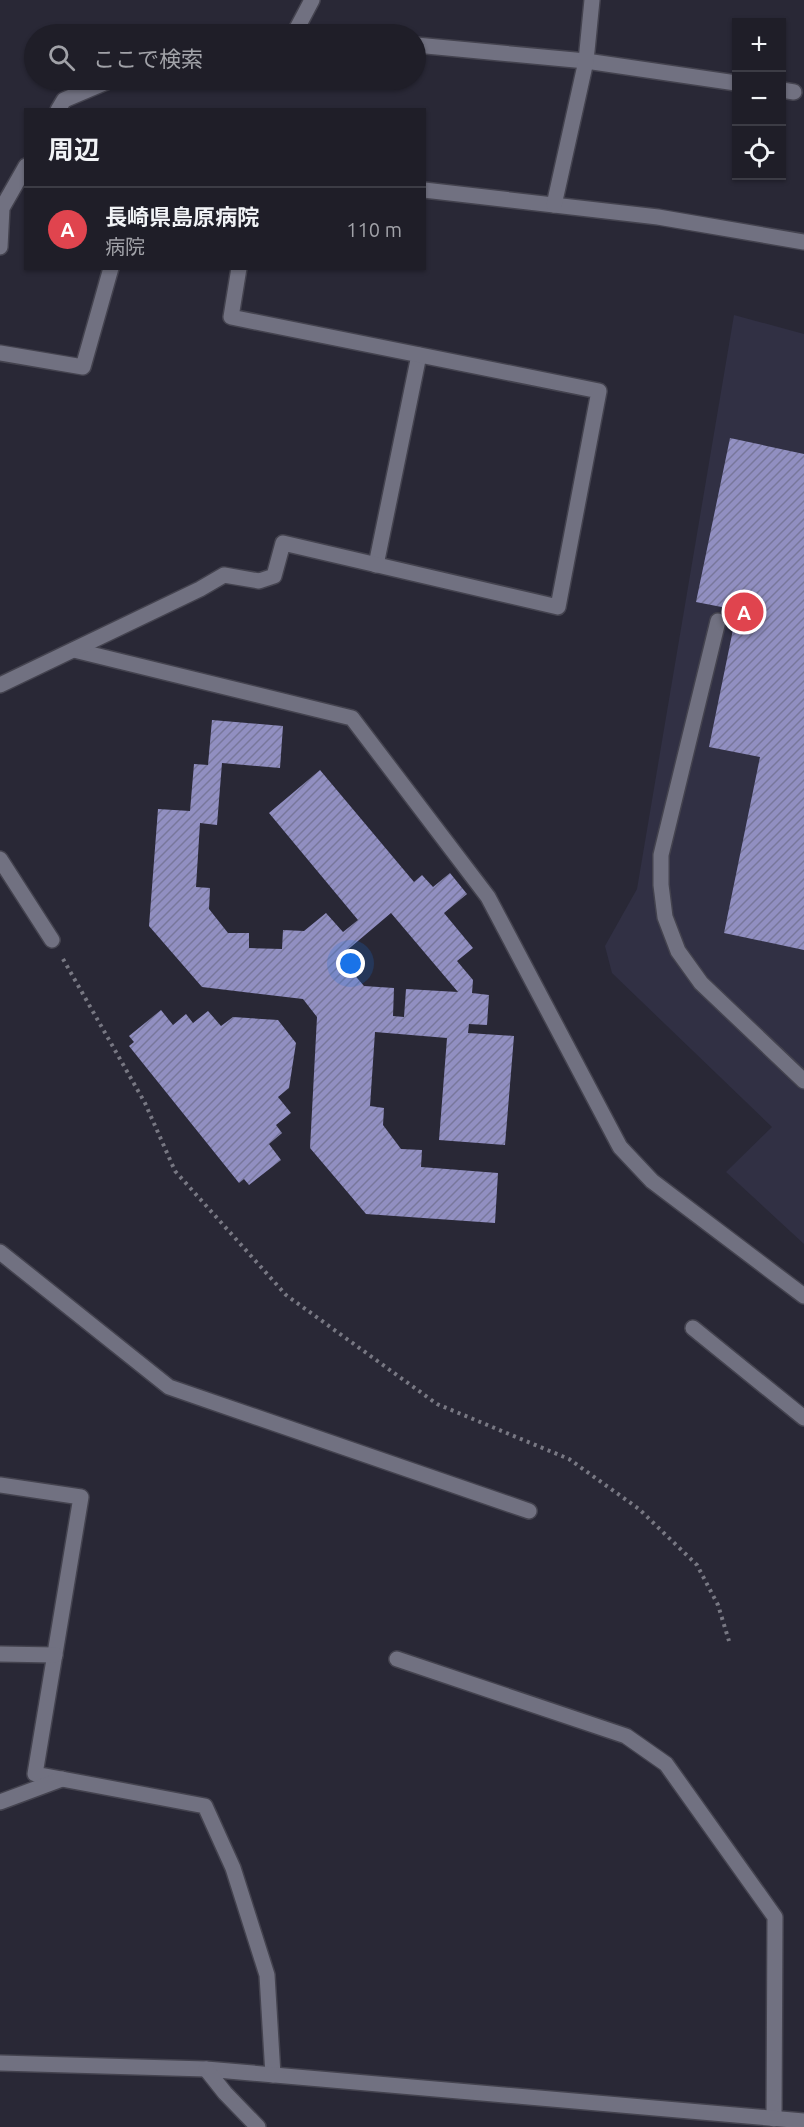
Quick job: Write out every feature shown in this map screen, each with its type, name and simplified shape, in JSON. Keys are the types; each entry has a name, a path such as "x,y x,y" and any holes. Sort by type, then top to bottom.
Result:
{"street":[{"path":"299,24 312,0"},
{"path":"554,205 586,61 592,0"},
{"path":"426,46 586,61 732,82"},
{"path":"59,108 64,100 88,90"},
{"path":"0,248 2,208 24,170"},
{"path":"426,190 658,217 804,242"},
{"path":"0,353 83,368 110,270"},
{"path":"0,685 200,589 224,575 259,581 274,576 283,543 558,607 599,391 231,317 239,270"},
{"path":"376,565 419,355"},
{"path":"717,621 662,855 661,885 665,917 678,951 701,983 804,1081"},
{"path":"74,650 352,718 488,897 621,1147 652,1181 804,1296"},
{"path":"0,859 52,940"},
{"path":"0,1252 169,1387 529,1511"},
{"path":"693,1328 804,1418"},
{"path":"0,1485 81,1497 34,1774 205,1806 233,1868 267,1975 273,2075"},
{"path":"0,1654 55,1655"},
{"path":"397,1659 626,1736 666,1764 775,1917 774,2119"},
{"path":"0,1802 62,1779"},
{"path":"0,2063 206,2069 774,2119 797,2123"},
{"path":"206,2069 225,2093 258,2127"}],"path":[{"path":"52,940 145,1103 175,1171 286,1295 437,1404 569,1459 639,1509 698,1565 718,1605 729,1641"}],"shaded area":[{"path":"734,315 804,334 804,1244 726,1172 772,1127 612,973 605,946 637,889"}],"building":[{"path":"730,438 804,454 804,950 724,933 760,757 709,747 737,610 696,602"},
{"path":"212,720 283,726 280,768 222,763 217,825 200,823 196,887 210,888 209,909 228,933 249,933 249,948 282,949 283,930 304,931 326,913 343,932 358,920 269,813 320,770 414,882 422,875 433,887 450,873 467,894 444,913 473,948 457,961 473,980 472,993 489,995 487,1025 469,1024 468,1033 514,1036 505,1145 439,1140 447,1038 375,1032 370,1106 384,1108 383,1125 401,1149 422,1150 421,1167 498,1173 495,1223 366,1214 310,1148 317,1017 303,999 202,987 149,926 158,809 190,811 194,764 208,765","holes":["391,913 458,992 406,989 404,1017 393,1016 394,988 364,986 339,957"]},
{"path":"161,1010 173,1025 186,1014 193,1023 208,1011 221,1026 233,1017 278,1020 296,1043 289,1088 278,1097 291,1113 276,1125 282,1133 269,1144 281,1160 249,1185 244,1179 239,1183 129,1046 134,1042 129,1036"}],"place":[{"name":"長崎県島原病院","path":"744,612"}]}
